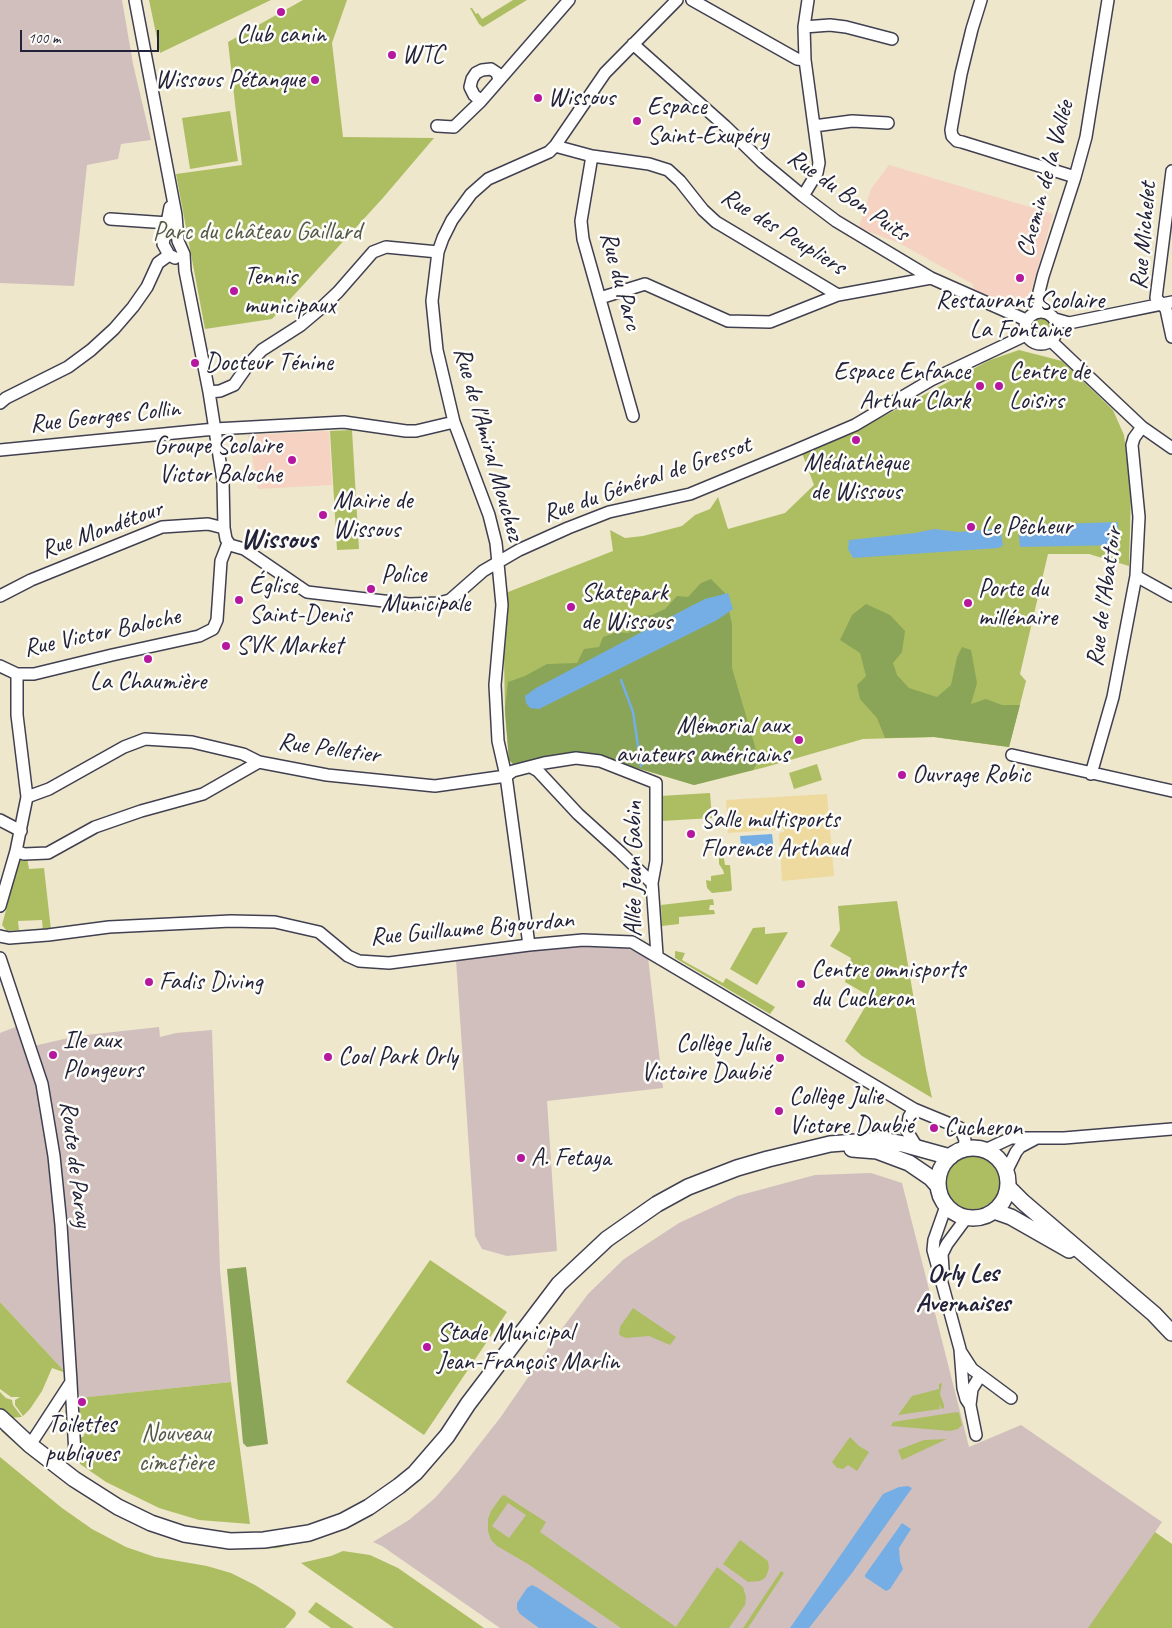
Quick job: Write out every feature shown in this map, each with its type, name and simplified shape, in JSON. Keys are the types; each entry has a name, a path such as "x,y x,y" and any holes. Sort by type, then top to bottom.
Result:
{"main road":[{"path":"0,1417 30,1445 74,1479 118,1507 151,1523 184,1534 230,1541 264,1540 309,1533 334,1525 369,1507 399,1486 431,1456 542,1304 559,1284 582,1260 607,1239 656,1204 705,1180 752,1163 847,1142 881,1140 950,1156"},
{"path":"816,1149 861,1149 885,1154 914,1166 931,1178 938,1186"},
{"path":"1007,1180 1003,1200 994,1210 986,1215 967,1217 952,1211 946,1206 938,1186 940,1170 950,1156 964,1149 985,1150 998,1159 1007,1180 1104,1272 1154,1314 1172,1334"},
{"path":"994,1210 1017,1220 1104,1272"}],"street":[{"path":"135,0 171,199 172,227 184,254 185,270 209,392 223,481 224,528 228,543"},
{"path":"437,126 454,127 481,101 569,0"},
{"path":"555,146 598,81 677,0"},
{"path":"692,0 797,59 806,60"},
{"path":"803,196 817,173 819,163 806,60 804,27 808,0"},
{"path":"981,0 961,74 952,136 957,141 1075,177"},
{"name":"Chemin de la Vallée","path":"1039,312 1039,292 1043,276 1086,137 1108,0"},
{"path":"804,27 830,25 892,39"},
{"name":"Rue du Bon Puits","path":"633,44 725,126 762,162 803,196 836,221 931,278"},
{"path":"481,101 474,95 470,86 476,73 491,69 497,73 499,80"},
{"path":"814,126 852,121 888,123"},
{"name":"Rue des Peupliers","path":"555,146 592,156 649,164 668,170 716,222 838,295 931,278"},
{"name":"Rue de l'Amiral Mouchez","path":"529,945 506,776 499,751 496,716 496,685 502,604 496,543 489,515 454,422 437,350 432,301 438,252 452,220 463,203 479,186 493,176 549,152 555,146"},
{"name":"Rue du Parc","path":"592,156 581,221 583,239 633,416"},
{"name":"Rue Michelet","path":"1172,171 1156,298 1166,303 1172,336"},
{"path":"110,219 172,227"},
{"path":"172,227 163,244 169,255 176,259 185,270"},
{"path":"209,392 220,391 234,385 248,365 262,350 301,325 320,309 338,292 373,252 386,247 438,252"},
{"path":"0,403 6,398 68,366 91,350 133,308 147,287 158,263 169,255"},
{"path":"931,278 1026,320"},
{"path":"600,298 645,284 728,321 770,322 838,295"},
{"path":"1055,319 1057,330 1051,341 1042,345 1028,339 1026,335 1026,320 1034,313 1047,312 1055,319 1069,323 1166,303"},
{"name":"Rue du Général de Gressot","path":"228,543 254,555 307,592 409,604 439,603 450,600 483,571 519,550 609,512 690,494 855,425 930,380 1026,335"},
{"path":"1051,341 1142,427 1172,448"},
{"name":"Rue Georges Collin","path":"0,450 215,429 344,422 416,431 454,422"},
{"name":"Rue de l'Abattoir","path":"1091,774 1113,697 1136,576 1140,517 1132,445 1134,438 1142,427"},
{"name":"Rue Mondétour","path":"0,596 31,580 162,527 208,524 224,528"},
{"name":"Rue Victor Baloche","path":"0,666 17,674 34,674 199,636 213,629 217,620 221,561 228,543"},
{"path":"1136,576 1172,596"},
{"path":"0,906 21,831 27,797 16,715 17,674"},
{"path":"27,797 49,789 124,747 145,738 192,742 243,754 259,762"},
{"path":"1012,755 1172,791"},
{"name":"Rue Pelletier","path":"16,851 24,854 48,853 95,827 141,811 203,794 259,762 327,775 435,786 506,776 513,771 531,768 544,763 576,758 600,761 656,783"},
{"path":"531,768 538,771 578,814 652,883"},
{"name":"Allée Jean Gabin","path":"656,783 656,861 652,883 657,955"},
{"path":"0,820 21,831"},
{"name":"Rue Guillaume Bigourdan","path":"0,936 18,937 109,927 231,921 275,922 319,932 348,956 359,961 390,963 529,945 584,940 632,942 657,955 914,1109 960,1128 965,1140 964,1149"},
{"name":"Route de Paray","path":"0,958 40,1077 54,1156 61,1225 75,1454"},
{"path":"914,1109 909,1117 907,1132 918,1149"},
{"path":"985,1150 1010,1138 1035,1139 1172,1129"},
{"path":"1007,1180 1016,1152 1020,1147 1035,1139"},
{"path":"946,1206 934,1240 933,1250 960,1348 966,1362 980,1376 1011,1398"},
{"path":"946,1298 942,1254 949,1239 967,1217"},
{"path":"960,1348 963,1388 970,1405"},
{"path":"976,1435 970,1405 972,1389 980,1376"},
{"path":"30,1445 71,1382"}],"shaded area":[{"path":"0,0 122,0 133,64 151,140 121,144 118,159 87,165 74,286 0,283"},
{"path":"889,165 1053,214 1027,306 1018,309 974,289 973,284 899,243 859,228 871,189"},
{"name":"Groupe Scolaire Victor Baloche","path":"329,431 332,485 258,489 248,435"},
{"path":"580,945 624,947 648,957 663,1088 547,1101 557,1251 507,1256 482,1249 475,1236 456,960"},
{"path":"18,1026 25,1048 77,1036 159,1027 160,1037 176,1033 212,1030 220,1270 231,1382 81,1398 66,1373 0,1302 0,1033"},
{"path":"871,1173 902,1183 969,1447 1021,1425 1162,1522 1090,1628 500,1628 382,1546 373,1542 409,1520 435,1498 500,1418 588,1294 624,1259 679,1223 737,1196 815,1175"}],"green space":[{"path":"149,0 271,0 160,53"},
{"name":"Parc du château Gaillard","path":"303,0 347,0 332,43 343,137 434,138 382,199 272,319 205,329 176,174 242,165 228,42"},
{"path":"513,0 527,0 483,27 479,24 470,8 476,14 478,13 482,19"},
{"path":"230,111 238,161 190,169 182,118"},
{"path":"1041,316 1049,319 1052,327 1049,335 1041,338 1033,335 1030,327 1033,319"},
{"path":"1019,350 1062,361 1113,410 1124,435 1131,494 1129,566 1089,554 1048,554 1020,674 1026,681 1009,747 934,737 863,739 766,767 694,785 587,753 548,757 513,764 509,760 505,715 503,594 613,551 610,530 625,538 643,536 682,526 695,515 710,509 718,497 728,529 785,513 814,485 802,453 867,425 990,360"},
{"path":"352,430 359,549 337,550 330,431"},
{"path":"711,579 725,593 732,624 732,668 759,760 753,770 694,785 587,753 548,757 513,764 509,760 505,708 508,682 525,676 547,664 577,663 584,649 599,647 603,637 617,632 629,633 636,617 652,615 665,609 677,596 688,597 701,583"},
{"path":"866,604 890,615 905,631 902,652 893,663 897,675 909,688 937,697 951,685 957,657 962,647 971,650 977,683 971,704 986,699 1002,705 1020,705 1009,747 934,737 885,738 877,718 860,699 857,685 866,676 860,653 840,640 852,615"},
{"path":"817,764 822,780 794,789 789,773"},
{"path":"710,793 712,818 662,821 660,796"},
{"path":"719,853 723,853 725,865 730,865 732,889 731,891 712,893 707,888 706,880 711,881 711,876 724,874 719,864"},
{"path":"20,858 27,858 29,869 44,868 51,930 43,931 42,920 18,921 19,930 7,931 2,925"},
{"path":"713,899 714,905 710,905 709,910 714,910 715,914 679,917 679,924 662,926 661,905"},
{"path":"897,901 932,1098 862,1056 845,1041 871,997 845,982 851,958 830,946 840,930 838,906"},
{"path":"765,927 765,934 788,932 757,985 730,969 753,928"},
{"path":"675,951 685,953 682,960 723,983 726,978 775,1007 770,1014 675,958"},
{"path":"972,1154 983,1156 992,1162 998,1171 1000,1182 998,1193 992,1202 983,1208 972,1210 961,1208 952,1202 946,1193 944,1182 946,1171 952,1162 961,1156"},
{"name":"Stade Municipal Jean-François Marlin","path":"430,1260 507,1312 424,1435 346,1382"},
{"path":"246,1267 268,1444 247,1447 243,1443 227,1269"},
{"path":"0,1302 66,1373 52,1368 42,1391 23,1416 15,1405 15,1400 20,1397 11,1397 0,1389"},
{"path":"633,1308 676,1337 670,1345 649,1336 626,1338 619,1334 620,1327"},
{"name":"Nouveau cimetière","path":"231,1382 250,1524 199,1520 159,1508 106,1482 80,1464 78,1437 83,1437 85,1433 83,1425 80,1425 79,1398"},
{"path":"942,1383 940,1394 944,1408 942,1409 939,1404 940,1409 898,1415 912,1396 939,1389 939,1384"},
{"path":"0,1392 6,1398 12,1400 13,1405 22,1417 9,1418 0,1408"},
{"path":"959,1413 962,1425 958,1429 950,1431 891,1426 893,1422"},
{"path":"4,1429 69,1482 214,1544 352,1522 354,1525 320,1538 278,1548 223,1548 192,1544 134,1524 107,1510 75,1490 31,1457 1,1431"},
{"path":"850,1437 869,1452 857,1471 848,1465 843,1469 837,1468 832,1462"},
{"path":"947,1439 902,1460 898,1450 924,1440"},
{"path":"0,1457 62,1508 92,1529 126,1547 155,1557 207,1566 231,1573 255,1585 294,1610 295,1616 285,1628 0,1628"},
{"path":"504,1495 546,1522 540,1532 676,1627 717,1567 743,1587 746,1597 745,1605 729,1628 621,1628 528,1564 497,1546 491,1540 488,1531 488,1519","holes":["508,1503 526,1515 509,1538 492,1526"]},
{"path":"1155,1532 1172,1544 1172,1628 1088,1628"},
{"path":"740,1540 768,1561 769,1568 767,1574 760,1581 748,1582 723,1564"},
{"path":"343,1551 370,1555 398,1568 484,1628 394,1628 301,1563 331,1556"},
{"path":"781,1571 784,1573 748,1628 743,1628"},
{"path":"316,1602 354,1628 331,1628 308,1612"}],"sand":[{"path":"827,794 834,876 782,881 779,833 784,832 784,829 728,833 726,800"}],"water":[{"path":"1118,522 1119,545 1020,547 1018,528 1028,525"},
{"path":"934,529 959,532 992,529 996,533 1001,533 1003,545 999,548 853,558 848,549 849,540 915,533"},
{"path":"728,593 733,609 717,620 539,709 530,708 526,703 525,696 536,688 705,599"},
{"path":"772,834 774,851 762,852 762,845 753,846 753,853 742,854 740,836"},
{"path":"908,1486 912,1488 852,1573 809,1628 790,1628 883,1494 899,1487"},
{"path":"902,1523 911,1529 899,1548 903,1569 890,1589 886,1591 865,1577 865,1575"},
{"path":"532,1585 598,1628 539,1628 520,1614 517,1609 517,1603 527,1588"}],"waterway":[{"path":"621,680 633,712 641,766"}],"place":[{"name":"Club canin","path":"281,12"},
{"name":"WTC","path":"392,55"},
{"name":"Wissous Pétanque","path":"315,80"},
{"name":"Wissous","path":"538,98"},
{"name":"Espace Saint-Exupéry","path":"637,121"},
{"name":"Restaurant Scolaire La Fontaine","path":"1020,278"},
{"name":"Tennis municipaux","path":"234,291"},
{"name":"Docteur Ténine","path":"195,363"},
{"name":"Espace Enfance Arthur Clark","path":"980,386"},
{"name":"Centre de Loisirs","path":"999,386"},
{"name":"Médiathèque de Wissous","path":"856,440"},
{"name":"Groupe Scolaire Victor Baloche","path":"292,460"},
{"name":"Mairie de Wissous","path":"323,515"},
{"name":"Le Pêcheur","path":"971,527"},
{"name":"Police Municipale","path":"371,589"},
{"name":"Église Saint-Denis","path":"239,600"},
{"name":"Porte du millénaire","path":"968,603"},
{"name":"Skatepark de Wissous","path":"571,607"},
{"name":"SVK Market","path":"226,646"},
{"name":"La Chaumière","path":"148,659"},
{"name":"Mémorial aux aviateurs américains","path":"799,740"},
{"name":"Ouvrage Robic","path":"902,775"},
{"name":"Salle multisports Florence Arthaud","path":"691,834"},
{"name":"Fadis Diving","path":"149,982"},
{"name":"Centre omnisports du Cucheron","path":"801,984"},
{"name":"Ile aux Plongeurs","path":"53,1055"},
{"name":"Cool Park Orly","path":"328,1057"},
{"name":"Collège Julie Victoire Daubié","path":"780,1058"},
{"name":"Collège Julie Victore Daubié","path":"779,1111"},
{"name":"Cucheron","path":"934,1128"},
{"name":"A. Fetaya","path":"521,1158"},
{"name":"Stade Municipal Jean-François Marlin","path":"427,1347"},
{"name":"Toilettes publiques","path":"82,1402"}],"district":[{"name":"Wissous","path":"279,541"},
{"name":"Orly Les Avernaises","path":"963,1289"}]}
